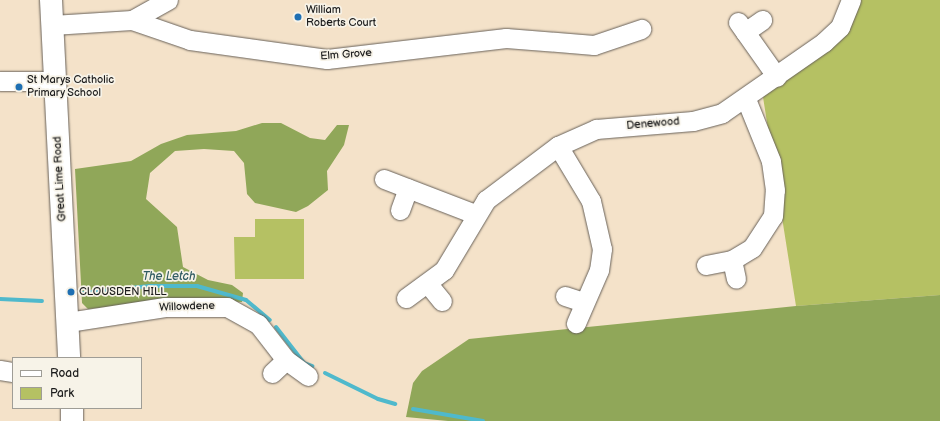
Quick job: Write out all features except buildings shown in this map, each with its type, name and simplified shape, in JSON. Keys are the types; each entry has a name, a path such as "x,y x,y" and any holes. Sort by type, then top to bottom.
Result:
{"main road":[{"name":"Great Lime Road","path":"51,0 69,357"},
{"path":"72,409 72,421"}],"street":[{"path":"132,20 168,0"},
{"name":"Denewood","path":"406,298 428,284 444,270 475,214 498,189 558,146 596,129 710,118 746,99 833,34 851,0"},
{"name":"Elm Grove","path":"52,25 132,20 190,40 327,58 506,38 594,45 642,29"},
{"path":"762,20 741,27 777,77"},
{"path":"0,81 55,81"},
{"path":"706,265 732,260 759,240 772,216 775,204 771,161 746,99"},
{"path":"558,146 591,201 601,238 599,270 576,323"},
{"path":"384,179 475,214"},
{"path":"400,210 408,188"},
{"path":"732,260 736,279"},
{"path":"428,284 442,301"},
{"path":"565,296 584,302"},
{"name":"Willowdene","path":"68,322 165,307 216,305 248,316 286,360 308,376"},
{"path":"272,373 286,360"},
{"path":"0,370 12,372"}],"green space":[{"path":"856,0 940,0 940,295 796,306 763,97 832,47"},
{"path":"262,123 281,123 310,138 325,140 337,125 349,125 344,145 327,171 328,190 308,206 296,212 255,203 247,194 244,163 234,151 204,149 175,151 150,173 146,199 177,227 183,267 208,280 232,285 243,293 242,302 185,300 88,309 82,303 75,169 131,161 161,144 187,135 236,131"},
{"path":"255,219 304,219 304,279 235,279 234,237 255,237"},
{"path":"940,295 940,421 448,421 406,417 413,383 422,371 469,339 796,306"}],"waterway":[{"name":"The Letch","path":"83,293 150,286 197,286 246,300 270,320"},
{"name":"The Letch","path":"0,299 42,301"},
{"name":"The Letch","path":"276,327 304,363 312,366"},
{"name":"The Letch","path":"325,373 378,399 395,404"},
{"name":"The Letch","path":"413,409 483,421"}],"place":[{"name":"William Roberts Court","path":"298,17"},
{"name":"St Marys Catholic Primary School","path":"19,87"},
{"name":"CLOUSDEN HILL","path":"71,292"}]}
